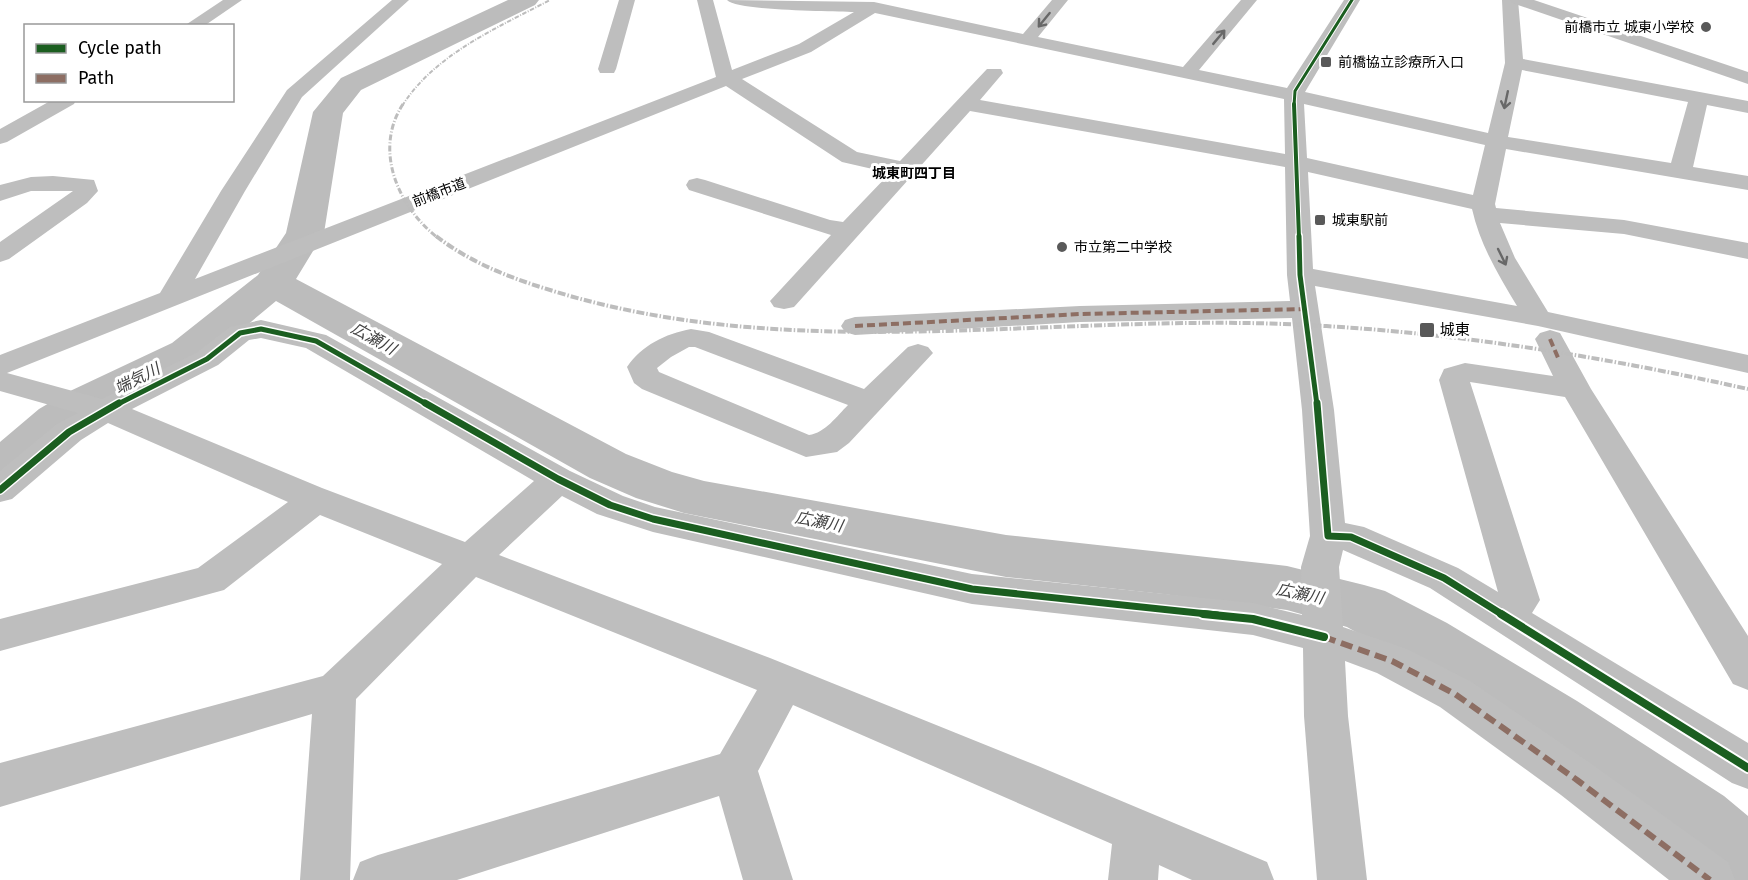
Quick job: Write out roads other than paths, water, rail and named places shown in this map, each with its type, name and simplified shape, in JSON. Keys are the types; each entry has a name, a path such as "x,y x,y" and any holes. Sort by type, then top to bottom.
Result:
{"main road":[{"path":"1518,0 1748,78"}],"street":[{"path":"195,24 234,0"},
{"path":"171,298 233,191 294,94 401,0"},
{"path":"607,69 627,0"},
{"path":"705,0 724,76 727,80 850,157 904,168"},
{"path":"1027,40 1060,0"},
{"path":"1187,73 1249,0"},
{"path":"1342,880 1326,716 1323,629 1324,551 1318,410 1300,275 1294,96 1352,0"},
{"path":"1510,0 1514,63 1484,209 1502,258 1748,672"},
{"path":"745,1 879,4 1027,40 1497,141 1748,183"},
{"name":"前橋市道","path":"0,366 805,48 879,4"},
{"path":"1514,63 1748,107"},
{"path":"784,301 904,168 994,73"},
{"path":"1682,172 1699,96"},
{"path":"0,138 64,102"},
{"path":"967,104 1297,163 1484,209 1624,227 1748,251"},
{"path":"0,122 27,123"},
{"path":"0,254 79,198 86,190 86,185 5,188"},
{"path":"697,185 827,227 848,230"},
{"path":"1300,275 1556,352 1748,364"},
{"path":"855,326 1080,314 1305,309"},
{"path":"0,490 69,432 133,395 207,359 240,333 261,329 292,334 316,341 558,479 610,505 653,519 972,589 1253,619 1323,629 1455,694 1587,786 1710,880"},
{"path":"869,402 699,338 689,337 676,341 642,367 642,372 649,380 806,446 825,444 869,402 918,353"},
{"path":"1508,617 1520,600 1454,380 1455,376 1465,372 1556,352"},
{"path":"0,381 108,411 316,499 784,682 1022,780 1249,880"},
{"path":"0,785 312,696 335,692 471,559 558,479"},
{"path":"0,635 210,580 316,499"},
{"path":"1324,551 1351,537 1444,578 1748,768"},
{"path":"378,880 735,770 784,682"},
{"path":"325,880 335,692"},
{"path":"735,770 768,880"},
{"path":"1133,880 1138,832"}],"waterway":[{"name":"広瀬川","path":"273,283 305,233 328,112 351,84 527,0"},
{"name":"端気川","path":"0,470 56,420 85,402 188,352 273,283"},
{"name":"広瀬川","path":"273,283 608,466 654,485 703,500 1006,556 1163,572 1287,588 1364,608 1425,641 1554,721 1699,820 1748,864"}],"railway":[{"path":"402,106 432,71 449,57 489,32 550,0"},
{"path":"402,106 394,122 390,140 390,158 394,177 411,210 438,238"},
{"path":"436,236 483,265 570,296 658,316 746,327 836,331 925,331 1195,323 1342,327 1517,346 1633,365 1748,389"}],"place":[{"name":"前橋市立 城東小学校","path":"1706,27"},
{"name":"前橋協立診療所入口","path":"1326,62"},
{"name":"城東駅前","path":"1320,220"},
{"name":"市立第二中学校","path":"1062,247"},
{"name":"城東","path":"1427,330"}],"district":[{"name":"城東町四丁目","path":"914,173"}]}
